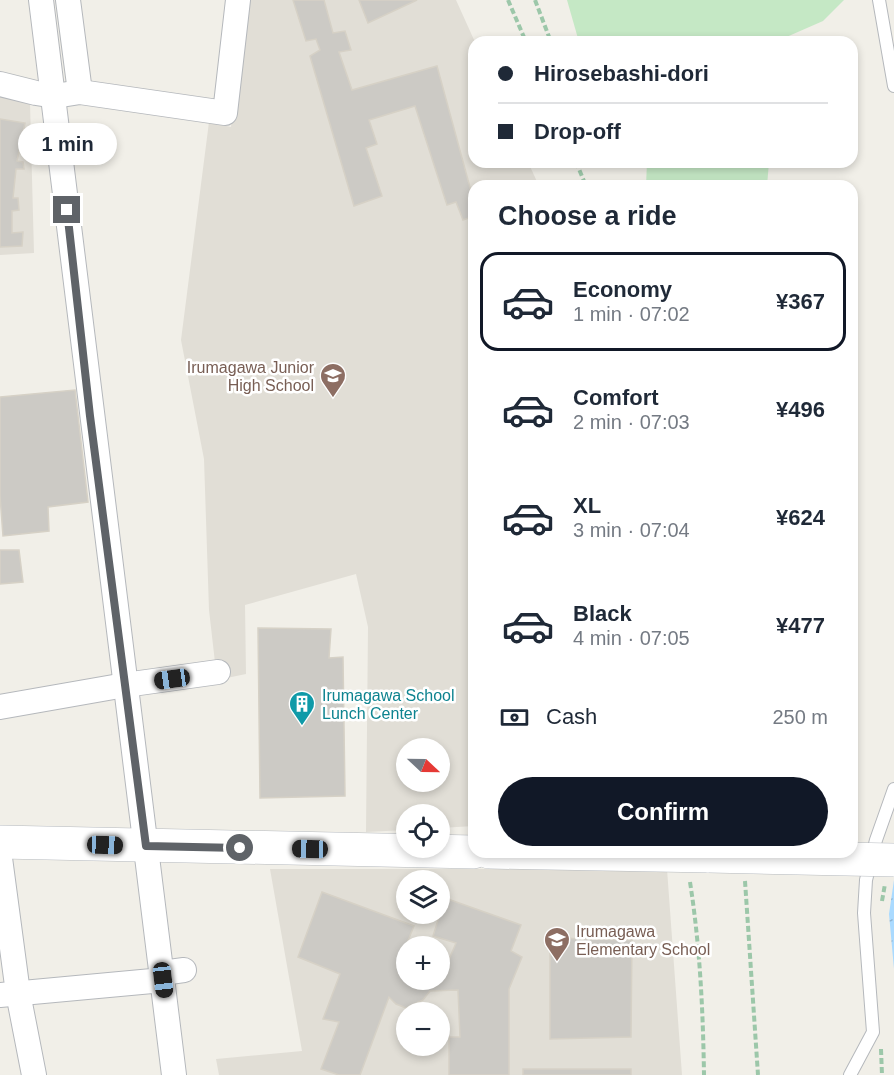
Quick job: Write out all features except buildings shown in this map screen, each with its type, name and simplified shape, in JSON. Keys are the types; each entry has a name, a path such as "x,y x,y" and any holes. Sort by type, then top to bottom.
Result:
{"street":[{"path":"41,0 55,96 90,416 146,846 169,975 174,1075"},
{"path":"68,0 80,92"},
{"path":"0,84 55,96 80,92 225,113 238,0"},
{"path":"0,706 219,672"},
{"path":"0,842 468,852"},
{"path":"796,858 894,860"},
{"path":"0,860 9,994 34,1075"},
{"path":"9,994 169,975"}],"lane":[{"path":"879,0 894,86"},
{"path":"850,1075 873,1032 864,913 867,880 876,840 894,789"}],"path":[{"path":"508,0 523,36"},
{"path":"535,0 549,36"},
{"path":"697,858 704,1075"},
{"path":"744,876 758,1075"}],"shaded area":[{"name":"Irumagawa Junior High School","path":"246,0 456,0 472,36 468,36 468,168 531,168 536,180 468,180 468,826 450,827 450,804 396,804 396,830 366,832 368,627 356,574 245,605 246,674 217,680 209,610 204,459 181,340 209,122 231,127"},
{"path":"0,94 30,103 34,253 0,255"},
{"name":"Irumagawa Elementary School","path":"270,869 667,869 682,1075 219,1075 216,1059 302,1051"}],"green space":[{"path":"567,0 844,0 823,21 789,36 577,36"},
{"path":"647,168 768,168 768,180 646,180"}],"water":[{"path":"894,880 894,969 889,914"}],"place":[{"name":"Irumagawa Junior High School","path":"333,399"},
{"name":"Irumagawa School Lunch Center","path":"302,727"},
{"name":"Irumagawa Elementary School","path":"557,963"}],"route":[{"path":"67,210 90,416 146,846 240,848"}]}
